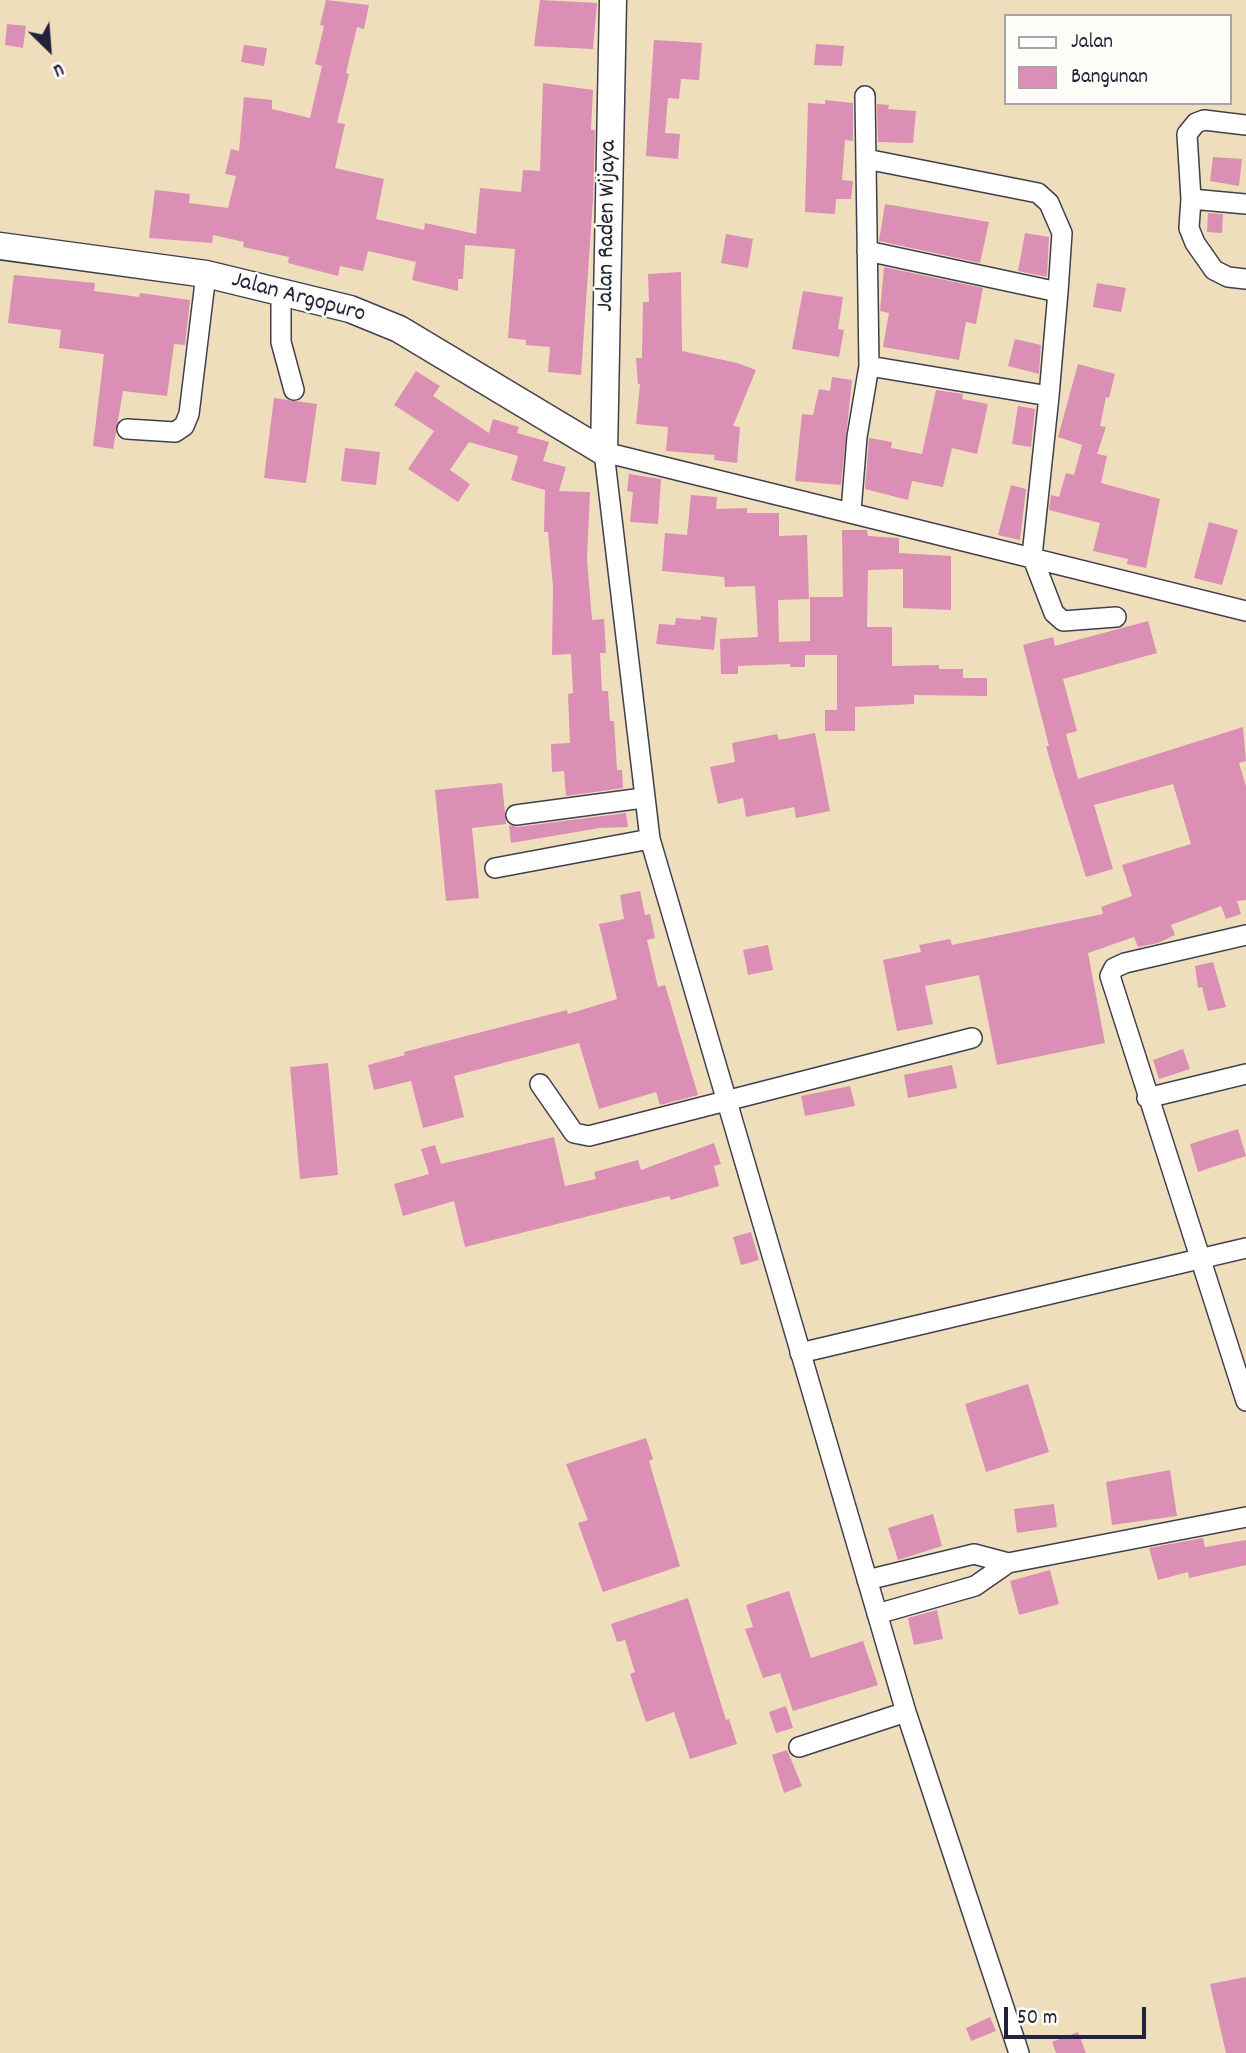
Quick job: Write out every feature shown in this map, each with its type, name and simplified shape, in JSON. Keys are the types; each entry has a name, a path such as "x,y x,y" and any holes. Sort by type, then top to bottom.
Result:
{"highway":[{"name":"Jalan Raden Wijaya","path":"604,452 613,0"},
{"name":"Jalan Argopuro","path":"0,247 206,274 350,309 399,329 604,452"}],"street":[{"path":"851,511 857,437 869,366 865,96"},
{"path":"1246,125 1209,120 1190,128 1187,134 1191,199 1189,228 1203,256 1214,270 1228,277 1246,279"},
{"path":"866,159 1038,193 1049,203 1062,233 1049,396 1032,556 1054,613 1063,621 1116,617"},
{"path":"1191,199 1246,205"},
{"path":"867,251 1058,292"},
{"path":"127,429 175,432 184,426 189,414 206,274"},
{"path":"281,294 281,342 294,390"},
{"path":"869,366 1049,396"},
{"path":"1019,2053 906,1712 650,839 643,798 604,452 851,511 1246,611"},
{"path":"516,816 643,798"},
{"path":"495,868 650,839"},
{"path":"1245,1393 1111,985 1114,968 1246,935"},
{"path":"540,1084 574,1133 581,1135 727,1102 972,1038"},
{"path":"1147,1098 1246,1074"},
{"path":"800,1353 1246,1248"},
{"path":"877,1614 975,1586 1008,1563 1246,1517"},
{"path":"867,1580 974,1554 1008,1563"},
{"path":"799,1747 906,1712"}],"building":[{"path":"326,0 369,5 364,29 357,27 346,73 349,74 337,123 345,124 335,168 384,179 376,219 424,230 425,223 476,234 480,188 521,192 523,170 540,171 543,83 593,90 593,199 581,375 548,372 550,347 526,345 526,340 508,338 515,249 465,245 463,279 458,279 458,291 412,280 416,262 368,251 363,271 340,266 338,276 288,263 289,257 243,247 244,242 213,235 212,243 149,238 155,190 190,194 189,203 228,208 236,176 225,174 231,149 239,151 244,97 272,100 272,109 310,118 322,66 315,64 324,26 320,25"},
{"path":"540,0 597,3 593,49 534,46"},
{"path":"7,24 26,26 23,48 5,45"},
{"path":"654,40 702,43 699,80 681,79 679,99 668,98 665,133 680,134 678,159 646,156"},
{"path":"816,44 844,46 842,66 814,65"},
{"path":"244,45 267,48 264,66 241,62"},
{"path":"825,100 853,103 853,141 845,140 842,180 853,181 851,199 836,199 835,214 805,212 808,103 825,104"},
{"path":"877,104 889,105 888,109 916,111 913,143 878,142"},
{"path":"1213,157 1242,159 1239,186 1210,181"},
{"path":"885,204 989,222 980,263 879,241"},
{"path":"1208,213 1223,214 1222,233 1207,232"},
{"path":"1025,233 1049,237 1047,277 1018,271"},
{"path":"726,234 753,239 748,268 721,263"},
{"path":"884,267 983,288 976,324 966,322 959,360 883,347 889,313 880,311"},
{"path":"681,272 682,351 756,370 733,426 740,427 737,463 714,460 715,455 666,451 668,427 636,424 640,384 636,358 642,358 643,302 649,302 648,274"},
{"path":"14,275 95,283 94,291 139,297 140,293 190,300 185,345 174,344 167,396 123,391 113,449 93,446 104,354 59,348 61,330 8,323"},
{"path":"1097,283 1126,288 1121,312 1093,307"},
{"path":"803,291 843,297 838,329 844,330 839,357 792,349"},
{"path":"1015,339 1041,345 1039,374 1008,366"},
{"path":"1078,364 1115,374 1109,398 1106,397 1100,426 1106,427 1097,454 1107,456 1101,483 1160,499 1146,568 1127,564 1128,559 1093,551 1100,523 1049,510 1051,495 1059,497 1066,473 1074,475 1082,445 1058,437"},
{"path":"416,371 440,386 433,396 489,433 493,419 519,427 517,433 549,442 543,461 566,467 559,491 590,492 587,559 592,620 604,619 606,653 600,653 602,691 608,691 610,721 614,721 617,770 622,770 623,788 566,796 564,771 552,772 551,744 570,743 568,694 573,693 571,654 552,655 553,587 548,532 544,532 545,490 511,480 518,456 469,442 450,470 470,484 458,502 408,469 434,431 394,405"},
{"path":"832,377 852,380 841,485 795,481 802,414 813,415 819,389 830,391"},
{"path":"936,390 963,394 962,399 988,404 977,454 952,448 943,487 912,481 908,500 865,489 869,438 892,442 891,448 922,454"},
{"path":"274,398 317,404 306,483 264,478"},
{"path":"1018,406 1035,409 1031,447 1012,444"},
{"path":"345,448 380,452 376,485 341,481"},
{"path":"629,474 661,479 658,524 630,522 633,492 627,491"},
{"path":"1011,485 1026,489 1020,540 998,535"},
{"path":"691,495 717,497 716,509 747,508 747,513 779,513 779,536 807,535 809,599 778,600 779,642 810,641 810,597 843,597 842,530 867,530 868,536 899,538 899,553 951,556 951,610 903,608 903,569 868,570 867,627 892,627 892,666 939,665 939,669 963,669 963,678 987,678 987,696 914,695 914,704 855,707 855,731 825,731 825,710 837,710 837,655 805,655 805,667 790,667 790,664 738,666 738,674 721,674 720,639 758,637 755,586 725,587 724,577 662,571 665,533 687,535"},
{"path":"1209,522 1238,530 1222,585 1194,578"},
{"path":"701,616 717,618 714,650 656,644 659,624 675,625 676,618 701,620"},
{"path":"1148,621 1157,653 1063,679 1077,731 1066,734 1078,779 1243,727 1246,761 1239,763 1246,786 1246,900 1237,901 1241,914 1226,919 1221,906 1171,925 1175,935 1158,943 1138,947 1134,937 1088,953 1105,1043 997,1065 979,975 925,986 933,1024 897,1031 883,960 921,952 919,945 950,939 952,945 1103,914 1101,907 1132,896 1122,865 1191,844 1173,784 1094,805 1113,869 1086,877 1046,746 1049,746 1023,645 1053,637 1055,646"},
{"path":"815,733 830,811 796,818 794,807 746,817 743,798 718,804 710,767 735,762 732,743 777,734 779,740"},
{"path":"502,783 506,824 472,828 479,898 446,901 435,790"},
{"path":"626,813 628,827 600,828 511,843 509,825 518,827"},
{"path":"640,891 645,915 650,914 655,938 647,940 658,987 665,985 698,1095 660,1105 656,1092 599,1109 579,1043 454,1076 464,1117 423,1128 411,1081 374,1090 368,1065 405,1055 404,1052 567,1010 568,1014 617,999 599,924 624,919 620,895"},
{"path":"768,945 773,970 748,975 743,950"},
{"path":"1213,962 1226,1007 1208,1011 1202,987 1198,988 1195,966"},
{"path":"1183,1049 1190,1069 1159,1079 1153,1060"},
{"path":"328,1063 338,1175 300,1179 290,1067"},
{"path":"952,1065 957,1088 908,1098 904,1075"},
{"path":"850,1086 855,1106 805,1116 801,1096"},
{"path":"1238,1129 1246,1156 1198,1172 1190,1144"},
{"path":"554,1137 565,1186 596,1179 594,1172 638,1160 641,1170 714,1143 721,1164 714,1166 719,1186 671,1200 669,1196 465,1247 454,1201 403,1216 394,1184 429,1174 421,1149 435,1145 441,1164"},
{"path":"751,1232 759,1260 741,1265 733,1237"},
{"path":"1028,1384 1049,1452 986,1472 965,1404"},
{"path":"646,1438 653,1459 649,1461 680,1566 603,1592 578,1523 588,1520 566,1464"},
{"path":"1170,1470 1177,1516 1112,1525 1106,1482"},
{"path":"1054,1504 1057,1527 1017,1533 1014,1509"},
{"path":"933,1514 942,1546 898,1560 888,1528"},
{"path":"1203,1538 1205,1547 1246,1540 1246,1565 1189,1578 1188,1572 1158,1580 1149,1548"},
{"path":"1050,1570 1059,1604 1019,1615 1010,1581"},
{"path":"789,1591 811,1658 863,1641 878,1685 793,1711 780,1673 763,1678 745,1629 753,1627 746,1605"},
{"path":"688,1598 726,1720 729,1719 737,1744 690,1759 674,1712 646,1722 630,1674 635,1672 625,1640 617,1642 611,1624"},
{"path":"937,1610 943,1639 914,1645 908,1618"},
{"path":"786,1706 793,1728 776,1733 769,1712"},
{"path":"787,1750 802,1786 784,1793 772,1755"},
{"path":"1246,1977 1246,2053 1226,2053 1210,1984"},
{"path":"990,2017 996,2031 971,2041 966,2028"},
{"path":"1078,2032 1086,2053 1056,2053 1052,2042"}]}
